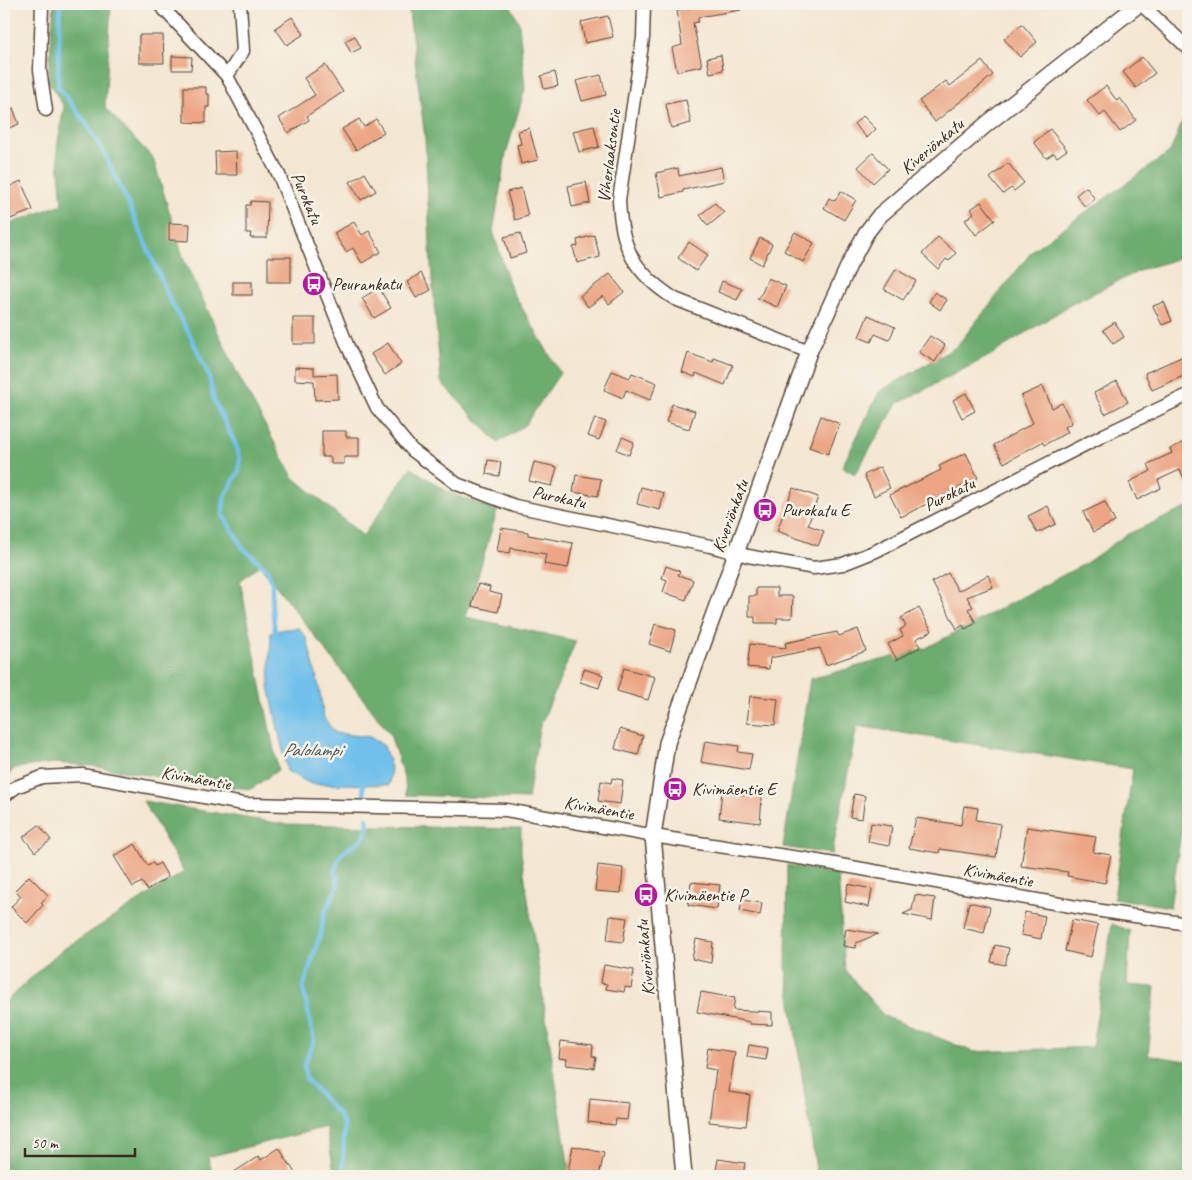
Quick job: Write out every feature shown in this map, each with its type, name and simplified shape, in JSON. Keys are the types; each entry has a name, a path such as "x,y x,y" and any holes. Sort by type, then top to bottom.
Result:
{"street":[{"path":"42,4 40,70 46,110"},
{"name":"Purokatu","path":"159,4 226,76 279,175 348,347 377,408 412,450 457,484 515,506 748,556 814,568 843,564 876,551 1104,435 1188,395"},
{"path":"226,76 243,51 240,4"},
{"name":"Viherlaaksontie","path":"644,4 643,38 618,200 620,225 628,249 641,271 657,287 675,299 809,352"},
{"path":"1140,4 1188,48"},
{"name":"Kiveriönkatu","path":"684,1176 653,836 667,743 809,352 849,265 866,233 880,215 988,123 1140,4"},
{"name":"Kivimäentie","path":"4,796 16,787 42,777 82,775 243,804 506,810 653,836 806,859 1082,908 1188,924"}],"green space":[{"path":"54,4 111,4 105,108 153,158 184,260 239,377 293,477 363,536 411,468 450,493 497,511 466,617 576,641 539,729 528,799 406,795 405,781 390,734 260,565 240,581 278,770 251,789 210,785 92,766 54,763 15,768 4,780 4,226 62,204 57,148 64,107 48,81"},
{"path":"408,4 510,4 519,23 525,89 506,154 493,231 511,289 560,373 525,425 498,443 441,382 431,265 425,138"},
{"path":"1188,108 1188,256 1143,269 1070,305 991,355 897,404 855,474 842,467 879,392 956,347 1034,249 1170,152"},
{"path":"1188,507 1188,786 1170,907 1114,898 1133,769 857,726 832,854 783,847 810,679 926,648 1086,563 1126,535"},
{"path":"143,801 283,824 521,829 521,853 570,1176 335,1176 326,1127 208,1157 213,1176 4,1176 4,1003 59,952 184,872"},
{"path":"787,865 838,875 845,970 884,1016 974,1052 1092,1047 1112,924 1130,931 1127,985 1155,987 1148,1055 1188,1061 1188,1176 817,1176 786,969"}],"water":[{"name":"Palolampi","path":"299,628 307,639 319,687 324,718 335,733 370,737 384,746 391,768 389,785 311,784 287,771 269,686 271,633 284,629"}],"building":[{"path":"690,4 740,4 741,10 698,17 698,22 693,23 702,66 677,71 672,48 682,45 677,10 691,8"},
{"path":"608,16 613,37 585,43 581,22"},
{"path":"292,17 304,34 287,45 275,28"},
{"path":"1022,24 1037,42 1020,57 1004,39"},
{"path":"139,35 163,35 164,63 139,63"},
{"path":"355,36 361,48 351,53 345,41"},
{"path":"721,55 723,70 710,73 707,58"},
{"path":"172,56 192,57 191,70 172,70"},
{"path":"1142,57 1155,73 1136,88 1123,72"},
{"path":"982,61 993,75 935,122 919,101 946,81 950,86"},
{"path":"325,65 343,92 307,116 309,120 288,133 279,118 315,95 304,78"},
{"path":"555,72 558,86 544,89 541,76"},
{"path":"601,75 606,95 582,101 576,81"},
{"path":"1106,86 1117,101 1120,98 1136,120 1120,132 1105,112 1100,116 1087,100"},
{"path":"184,87 206,87 206,94 209,94 209,107 206,107 206,123 184,122"},
{"path":"686,100 691,123 671,128 666,104"},
{"path":"13,108 19,124 4,130 4,112"},
{"path":"863,116 876,129 867,138 854,124"},
{"path":"359,119 364,127 376,119 384,132 356,150 342,129"},
{"path":"594,126 599,147 579,152 573,131"},
{"path":"529,128 538,160 521,164 517,145 521,144 518,131"},
{"path":"1050,129 1067,150 1057,157 1054,153 1046,158 1034,142"},
{"path":"236,151 237,175 216,175 215,152"},
{"path":"873,153 888,169 873,183 858,167"},
{"path":"1008,163 1024,183 1014,191 1011,188 1003,194 990,178"},
{"path":"721,167 724,181 661,197 656,173 678,168 679,176"},
{"path":"365,173 376,191 361,200 350,182"},
{"path":"21,181 33,210 8,220 4,207 4,189"},
{"path":"586,182 590,203 572,207 568,186"},
{"path":"1086,187 1095,199 1085,207 1076,195"},
{"path":"521,188 528,216 515,220 507,192"},
{"path":"841,191 856,200 844,220 824,208 829,198 835,201"},
{"path":"251,201 268,202 267,238 250,238 251,233 246,233 246,205 250,205"},
{"path":"981,202 995,220 976,235 965,220 974,213 971,209"},
{"path":"715,203 724,213 708,226 700,215"},
{"path":"354,222 362,235 369,231 381,252 362,263 353,248 346,252 334,233"},
{"path":"169,223 190,224 189,241 169,240"},
{"path":"795,232 814,243 803,262 784,251"},
{"path":"520,233 526,253 510,258 504,237"},
{"path":"594,235 600,257 577,263 573,247 578,246 577,240"},
{"path":"938,237 956,253 949,261 946,259 938,269 922,254"},
{"path":"760,238 772,244 762,265 750,258"},
{"path":"689,242 708,255 696,271 678,258"},
{"path":"268,257 291,257 291,282 268,282"},
{"path":"896,269 916,281 903,300 884,289"},
{"path":"421,273 431,290 416,298 407,282"},
{"path":"610,274 624,292 609,304 603,296 588,307 580,296"},
{"path":"768,278 786,286 777,307 757,298 762,293"},
{"path":"722,281 742,289 737,300 718,292"},
{"path":"233,282 252,282 252,295 233,295"},
{"path":"379,288 391,308 374,318 362,298"},
{"path":"935,292 947,300 940,310 929,302"},
{"path":"1164,302 1172,321 1162,325 1153,306"},
{"path":"868,315 895,327 889,340 875,334 871,342 859,337"},
{"path":"293,318 315,318 315,344 293,344"},
{"path":"1115,322 1124,337 1113,344 1103,330"},
{"path":"930,336 945,345 935,362 919,352"},
{"path":"388,343 401,364 385,375 371,354"},
{"path":"688,353 713,362 714,358 733,365 725,385 696,373 695,377 682,372"},
{"path":"1188,354 1188,374 1152,390 1145,373"},
{"path":"295,367 314,368 314,375 337,374 338,399 315,400 314,381 295,380"},
{"path":"612,371 630,378 632,373 657,383 650,400 626,390 623,398 604,390"},
{"path":"1117,381 1128,402 1105,414 1094,393"},
{"path":"1043,386 1052,408 1062,403 1072,423 1065,427 1068,432 1044,445 1042,442 1004,463 994,445 1033,423 1021,396"},
{"path":"966,393 975,411 962,418 953,400"},
{"path":"672,404 695,411 689,429 666,422"},
{"path":"821,416 840,424 828,454 809,447"},
{"path":"595,418 606,422 599,440 588,436"},
{"path":"322,431 346,431 346,437 359,437 359,457 344,457 344,464 331,464 331,457 322,457"},
{"path":"622,437 634,442 629,455 617,450"},
{"path":"1188,440 1188,487 1180,470 1158,480 1161,488 1137,500 1129,482 1151,471 1148,464 1172,453 1170,449"},
{"path":"966,453 978,478 901,517 890,495 941,470 939,466"},
{"path":"488,460 501,462 499,476 486,474"},
{"path":"534,462 557,467 552,486 529,481"},
{"path":"880,467 890,488 874,496 864,475"},
{"path":"576,475 601,479 598,496 573,492"},
{"path":"641,487 664,493 660,510 637,504"},
{"path":"793,488 818,497 808,525 824,531 818,546 777,531"},
{"path":"1105,502 1115,522 1093,532 1083,512"},
{"path":"1048,506 1056,524 1037,533 1028,516"},
{"path":"501,528 528,532 528,535 573,543 568,568 544,564 546,554 511,548 510,553 497,551"},
{"path":"666,566 680,571 678,575 693,580 686,600 663,592 667,580 662,578"},
{"path":"948,573 958,591 988,575 993,587 967,597 973,607 968,609 976,623 965,629 963,625 957,629 932,582"},
{"path":"478,584 490,587 489,592 502,595 498,612 472,606"},
{"path":"756,588 777,588 777,596 793,596 792,618 777,618 777,623 755,623 755,617 749,617 749,596 756,596"},
{"path":"919,608 932,631 916,639 920,647 897,660 888,644 903,636 900,630 906,626 901,618"},
{"path":"655,624 676,630 670,651 649,644"},
{"path":"858,629 866,651 826,665 820,648 770,658 769,669 747,667 750,644 786,648 785,643 837,632 839,636"},
{"path":"624,668 655,677 648,700 617,691"},
{"path":"584,669 603,675 599,688 580,682"},
{"path":"750,696 778,699 775,725 747,723"},
{"path":"620,729 643,736 638,755 615,749"},
{"path":"705,741 739,746 738,752 752,754 749,770 701,762"},
{"path":"612,778 623,780 620,804 598,801 601,781 611,783"},
{"path":"722,792 762,797 760,823 719,818"},
{"path":"854,794 865,796 862,819 850,817"},
{"path":"964,806 978,808 976,820 1001,824 996,857 940,849 939,853 909,848 916,818 961,825"},
{"path":"871,823 892,826 889,846 868,842"},
{"path":"39,825 51,840 35,852 23,837"},
{"path":"1027,827 1096,837 1093,852 1111,855 1105,883 1067,876 1068,872 1021,866"},
{"path":"135,844 148,866 153,863 155,866 160,863 168,877 147,890 142,882 133,887 114,856"},
{"path":"598,865 623,868 621,893 595,891"},
{"path":"29,876 48,895 41,903 43,905 27,923 11,907 21,896 15,890"},
{"path":"691,882 720,885 717,909 688,905"},
{"path":"848,884 872,889 869,907 845,902"},
{"path":"915,895 935,898 932,920 903,914 912,910"},
{"path":"742,900 762,903 760,915 740,911"},
{"path":"969,902 990,907 984,933 963,928"},
{"path":"1025,912 1045,916 1041,939 1021,935"},
{"path":"610,916 627,918 623,942 607,940"},
{"path":"1072,920 1098,925 1091,957 1065,951"},
{"path":"846,929 878,934 856,943 855,948 843,946"},
{"path":"696,939 713,942 711,963 692,959"},
{"path":"995,945 1009,948 1005,965 991,962"},
{"path":"604,965 634,970 631,988 625,987 624,992 606,989 607,984 601,983"},
{"path":"701,992 735,998 733,1010 772,1012 772,1025 750,1024 750,1022 697,1012"},
{"path":"561,1041 593,1045 592,1056 596,1057 594,1068 566,1065 567,1059 559,1058"},
{"path":"749,1045 768,1048 766,1060 747,1057"},
{"path":"708,1048 735,1052 729,1092 750,1095 746,1126 709,1122 716,1070 705,1068"},
{"path":"590,1099 629,1103 627,1120 616,1119 615,1125 588,1122"},
{"path":"573,1146 604,1153 599,1176 568,1171"},
{"path":"279,1148 297,1176 228,1176 259,1156 261,1160"},
{"path":"718,1159 745,1163 743,1176 715,1176"}],"waterway":[{"path":"60,4 58,86 85,122 102,149 128,203 170,300 191,337 209,376 214,401 236,445 240,459 239,471 224,498 223,515 243,548 267,569 272,582 275,632"},
{"path":"363,784 364,794"},
{"path":"346,1176 343,1168 344,1125 339,1115 306,1079 304,1066 314,1040 303,988 321,932 324,914 338,885 335,869 341,854 363,838 368,826 367,818"}],"place":[{"name":"Peurankatu","path":"314,284"},
{"name":"Purokatu E","path":"765,510"},
{"name":"Kivimäentie E","path":"675,789"},
{"name":"Kivimäentie P","path":"646,895"}]}
